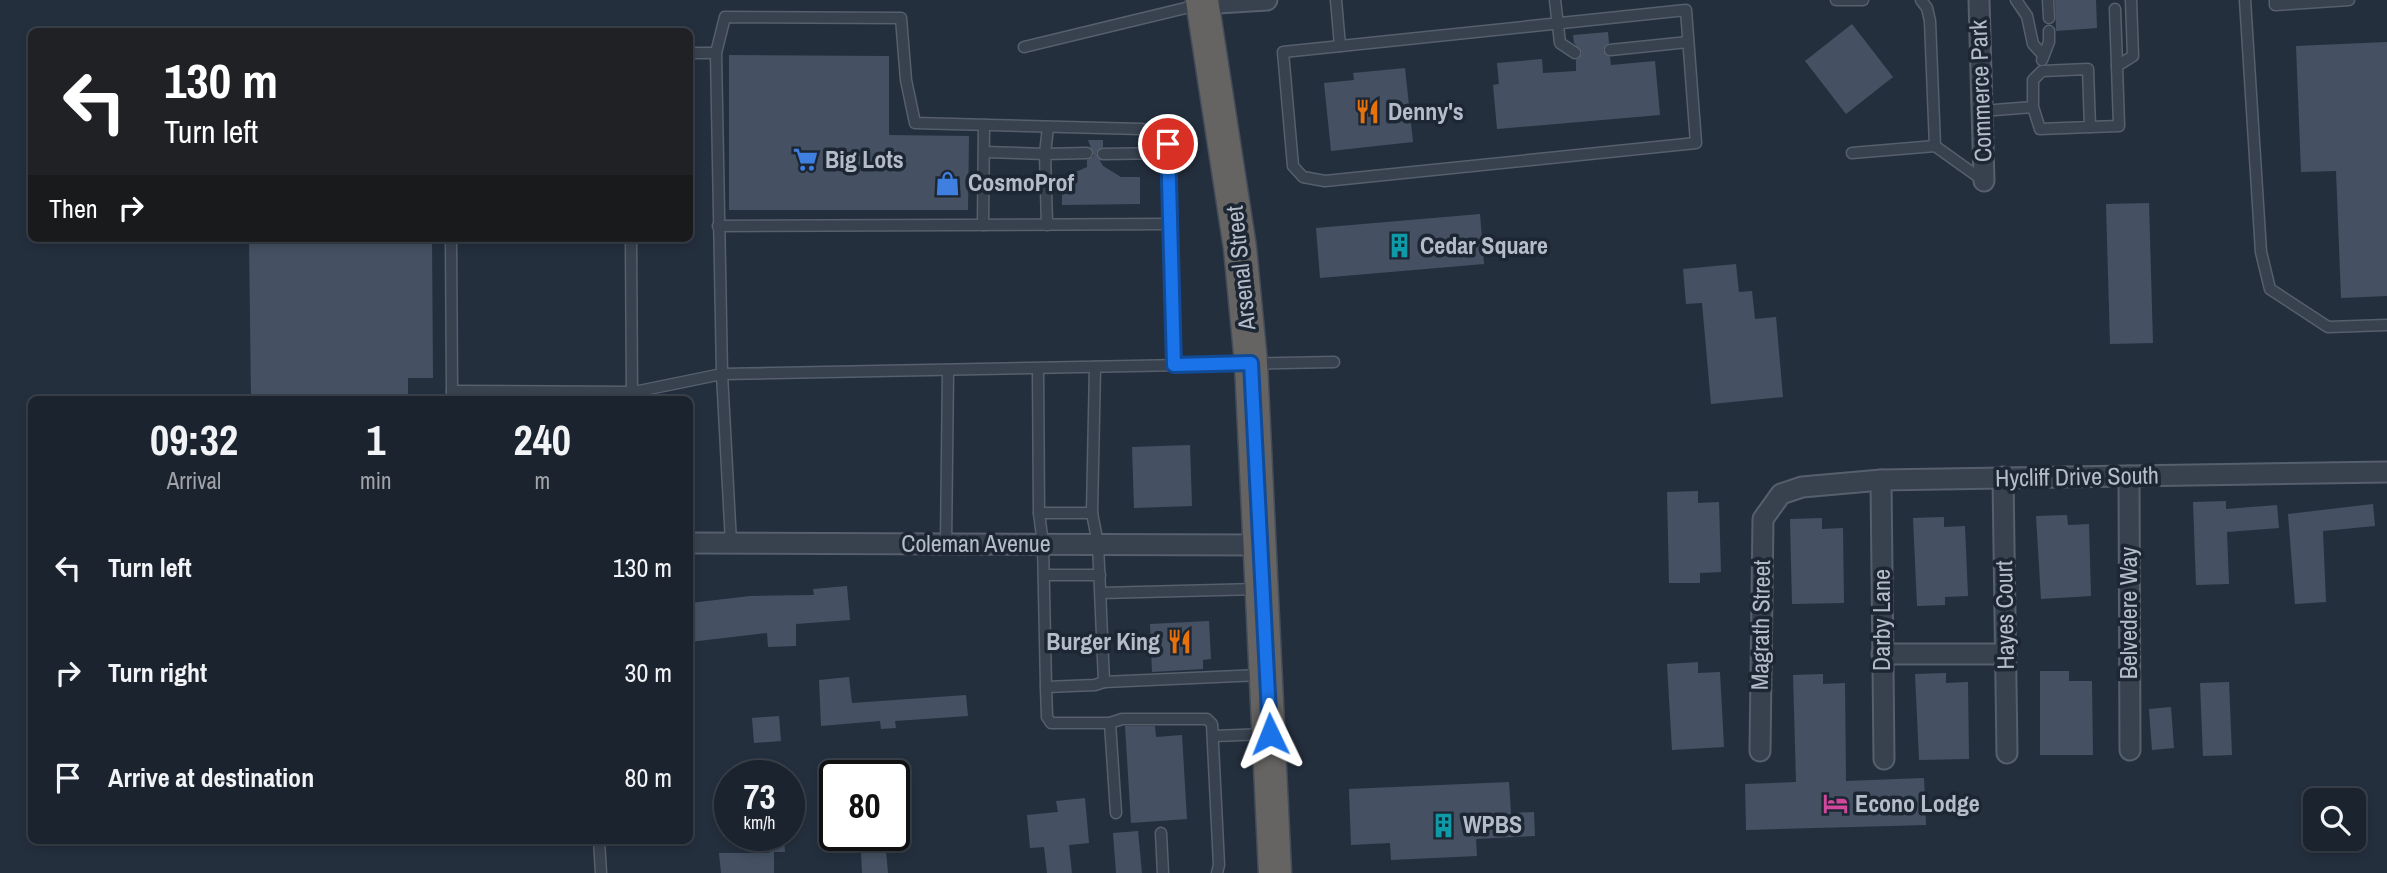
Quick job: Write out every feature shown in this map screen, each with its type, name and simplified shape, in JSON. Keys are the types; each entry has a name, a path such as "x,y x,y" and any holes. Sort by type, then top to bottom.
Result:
{"highway":[{"name":"Arsenal Street","path":"1202,2 1240,248 1251,363 1262,545 1275,873"}],"street":[{"path":"1202,2 1267,0"},
{"name":"Commerce Park","path":"1979,0 1984,181"},
{"name":"Hycliff Drive South","path":"1772,502 1781,494 1802,487 1881,480 2387,472"},
{"name":"Belvedere Way","path":"2129,476 2130,750"},
{"name":"Hayes Court","path":"2003,477 2007,753"},
{"name":"Darby Lane","path":"1881,480 1884,759"},
{"name":"Magrath Street","path":"1760,751 1763,519 1772,502"},
{"name":"Coleman Avenue","path":"693,543 1262,545"},
{"path":"1882,654 2006,654"}],"lane":[{"path":"1336,0 1340,46"},
{"path":"1555,0 1560,43 1575,53"},
{"path":"1836,0 1863,0"},
{"path":"1921,0 1927,8 1930,21 1935,146"},
{"path":"2016,0 2026,16 2033,44 2042,54"},
{"path":"2048,0 2049,18"},
{"path":"2117,66 2133,56 2131,0"},
{"path":"2245,0 2261,252 2270,289 2328,327 2387,325"},
{"path":"2275,0 2275,5 2349,0"},
{"path":"1024,47 1202,2"},
{"path":"2090,127 2088,69 2042,71 2033,80 2033,107 2040,129 2119,126 2115,9"},
{"path":"1686,10 1696,143 1325,181 1303,177 1293,166 1283,52 1340,46 1686,10"},
{"path":"731,543 722,374 716,53 725,16 901,18 906,80 915,124 1142,129 1168,148"},
{"path":"2042,71 2042,54 2049,42 2049,31"},
{"path":"1610,50 1688,42"},
{"path":"693,53 716,53"},
{"path":"1982,111 2033,107"},
{"path":"983,225 984,125"},
{"path":"1047,225 1045,154 1048,127"},
{"path":"1852,153 1935,146 1984,181"},
{"path":"1168,148 1174,365"},
{"path":"1103,154 1168,148"},
{"path":"984,152 1087,153"},
{"path":"718,226 1170,224"},
{"path":"451,242 452,395 633,396 722,374 1334,362"},
{"path":"631,242 633,396"},
{"path":"1095,367 1092,513 1098,544 1104,682"},
{"path":"1038,369 1039,513 1043,544 1047,717 1051,723 1110,723 1122,719 1207,719 1212,724 1214,736 1219,865 1217,873"},
{"path":"946,544 948,370"},
{"path":"1039,513 1092,513"},
{"path":"1044,575 1100,575"},
{"path":"1101,593 1264,589"},
{"path":"1046,687 1268,675"},
{"path":"1110,723 1116,813"},
{"path":"1214,736 1270,734"},
{"path":"1161,833 1163,873"},
{"path":"599,844 601,873"}],"building":[{"path":"2055,0 2096,0 2097,28 2056,31"},
{"path":"1852,24 1893,77 1846,114 1805,61"},
{"path":"1608,32 1609,43 1603,50 1610,57 1611,65 1655,61 1660,115 1497,129 1493,85 1499,84 1497,63 1542,59 1543,73 1576,71 1576,60 1582,53 1574,43 1573,35"},
{"path":"2387,42 2387,296 2341,298 2336,171 2301,172 2296,46"},
{"path":"729,55 889,56 889,135 969,136 968,210 729,210"},
{"name":"Denny's","path":"1405,68 1413,142 1331,151 1324,83 1354,80 1353,73"},
{"path":"1088,140 1103,140 1103,147 1096,153 1103,166 1121,177 1140,177 1140,204 1062,205 1062,178 1087,167 1087,160 1094,156"},
{"path":"2149,203 2153,343 2110,344 2106,204"},
{"name":"Cedar Square","path":"1480,214 1484,264 1320,278 1316,228"},
{"path":"249,242 432,242 433,378 408,378 408,396 251,396"},
{"path":"1736,264 1739,292 1752,291 1755,319 1776,317 1783,397 1711,404 1702,303 1686,304 1683,269"},
{"path":"1190,445 1192,506 1134,508 1132,447"},
{"path":"1698,491 1698,503 1719,502 1721,572 1700,573 1700,583 1669,583 1667,492"},
{"path":"2226,501 2226,509 2277,505 2279,528 2227,532 2229,584 2196,585 2193,502"},
{"path":"2373,504 2375,526 2323,531 2326,602 2295,604 2288,514"},
{"path":"2067,515 2068,525 2089,524 2091,596 2041,599 2036,516"},
{"path":"1944,517 1944,527 1965,526 1968,596 1945,597 1945,605 1917,606 1913,518"},
{"path":"1822,518 1822,529 1843,528 1844,603 1792,604 1790,519"},
{"path":"847,586 850,620 796,624 796,646 768,647 767,633 693,642 693,603 750,596 814,595 813,589"},
{"name":"Burger King","path":"1209,621 1211,659 1203,660 1203,669 1152,672 1150,624"},
{"path":"1698,662 1698,673 1720,672 1724,747 1672,750 1667,664"},
{"path":"2040,671 2069,671 2069,681 2092,681 2093,755 2040,755"},
{"path":"1946,673 1946,683 1968,682 1969,759 1919,760 1915,674"},
{"name":"Econo Lodge","path":"1823,674 1823,684 1845,683 1846,781 1924,778 1926,825 1746,830 1745,784 1796,782 1793,675"},
{"path":"849,677 852,703 966,695 968,716 895,721 896,728 881,729 880,721 821,726 819,680"},
{"path":"2229,682 2232,755 2203,756 2200,683"},
{"path":"2171,707 2174,748 2152,750 2149,709"},
{"path":"779,716 781,741 754,743 752,718"},
{"path":"1125,726 1155,726 1156,737 1182,735 1187,819 1131,823"},
{"name":"WPBS","path":"1509,782 1511,813 1534,812 1535,836 1476,839 1477,856 1391,860 1390,843 1351,845 1349,789"},
{"path":"1085,798 1089,843 1069,845 1072,873 1047,873 1044,847 1030,848 1027,815 1058,812 1056,801"},
{"path":"1138,831 1142,873 1116,873 1113,833"},
{"path":"769,851 785,851 774,852 774,873 721,873 719,853"},
{"path":"886,851 888,873 862,873 861,853"}],"place":[{"name":"Denny's","path":"1368,112"},
{"name":"Big Lots","path":"805,160"},
{"name":"CosmoProf","path":"948,183"},
{"name":"Cedar Square","path":"1400,246"},
{"name":"Burger King","path":"1180,642"},
{"name":"Econo Lodge","path":"1835,804"},
{"name":"WPBS","path":"1443,825"}],"route":[{"path":"1168,144 1174,365 1251,363 1270,734"}]}
